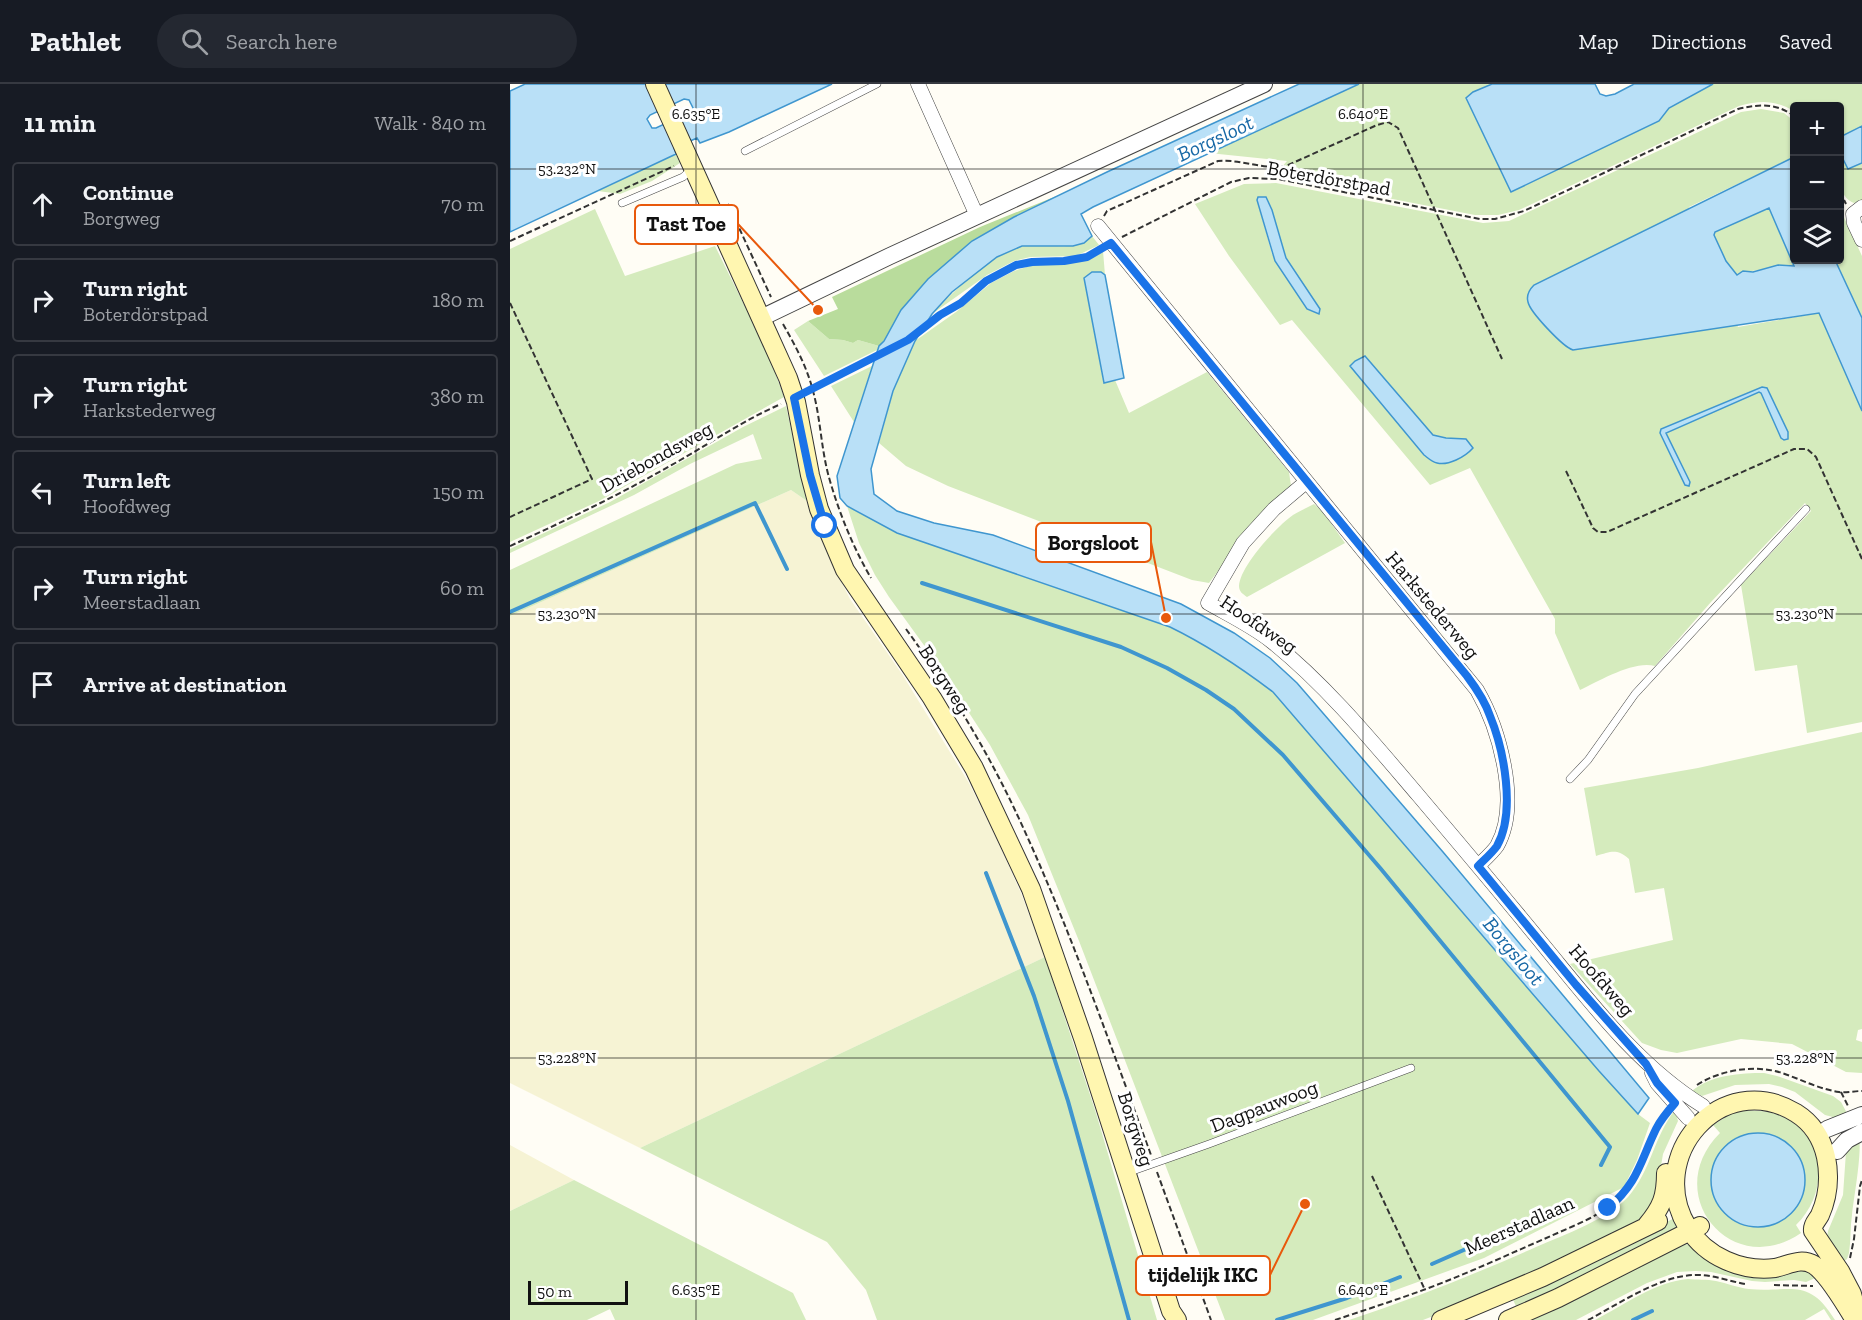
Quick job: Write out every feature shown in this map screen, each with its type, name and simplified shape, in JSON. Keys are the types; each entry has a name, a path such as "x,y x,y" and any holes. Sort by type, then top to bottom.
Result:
{"main road":[{"name":"Borgweg","path":"655,84 690,162 769,314 777,352 794,398 819,509 845,570 932,698 974,768 1031,889 1083,1038 1173,1317"},
{"path":"1828,1279 1812,1227 1823,1206 1828,1183 1821,1130 1816,1116 1802,1104 1770,1091 1734,1092 1718,1097 1678,1136 1668,1158 1671,1196 1695,1228 1703,1246 1716,1255 1744,1267 1760,1269 1802,1261 1815,1266 1828,1279 1852,1294 1857,1320"},
{"path":"1696,1116 1701,1135 1691,1155 1686,1181 1695,1228 1728,1251 1746,1257 1765,1259 1784,1256 1801,1248 1815,1235 1832,1210 1839,1181 1837,1151 1821,1130"},
{"path":"1442,1320 1543,1277 1647,1225 1671,1196"},
{"path":"1508,1320 1558,1298 1695,1228"}],"street":[{"path":"918,84 977,216"},
{"path":"769,314 1264,84"},
{"path":"1862,207 1853,214 1862,240"},
{"name":"Harkstederweg","path":"1098,226 1467,676 1490,714 1499,744 1506,782 1506,816 1496,847 1478,866"},
{"name":"Hoofdweg","path":"1306,482 1274,508 1244,543 1208,603 1269,639 1301,667 1358,725 1676,1102 1696,1116"},
{"path":"1821,1130 1862,1115"},
{"path":"1837,1151 1847,1140 1862,1132"}],"lane":[{"path":"745,151 877,84"},
{"path":"622,203 683,177 690,162"},
{"path":"1570,779 1588,759 1635,694 1806,509"},
{"name":"Dagpauwoog","path":"1127,1173 1411,1068"}],"path":[{"name":"Boterdörstpad","path":"813,388 908,340 940,315 961,303 986,281 1016,265 1087,257 1231,182 1249,178 1278,179 1435,211 1480,219 1495,219 1524,211 1738,109 1768,105 1790,113"},
{"path":"1098,226 1107,211 1218,161 1230,160 1272,168 1286,166 1377,125 1388,123 1398,128 1502,359"},
{"path":"510,241 690,162"},
{"path":"510,303 592,478 510,517"},
{"path":"769,314 805,367 813,388"},
{"name":"Driebondsweg","path":"510,546 606,501 755,416 813,388"},
{"path":"1566,471 1593,528 1598,532 1607,532 1794,449 1807,449 1816,458 1862,559"},
{"path":"1676,1102 1712,1077 1738,1070 1779,1072 1819,1087 1841,1092 1862,1091"},
{"name":"Meerstadlaan","path":"1335,1320 1425,1290 1494,1262 1608,1208 1634,1180 1656,1129 1676,1102"},
{"path":"1372,1176 1425,1290"},
{"path":"1771,1285 1828,1279 1852,1255 1862,1180"},
{"path":"1588,1320 1654,1286 1682,1276 1706,1275 1752,1284"}],"shaded area":[{"path":"791,490 807,501 850,599 902,674 969,783 1021,893 1045,957 640,1148 510,1083 510,616"},
{"path":"510,1145 574,1180 510,1211"}],"green space":[{"path":"1359,84 1492,84 1484,88 1511,192 1659,121 1668,108 1713,84 1862,84 1862,126 1844,135 1844,102 1790,102 1790,109 1774,103 1747,104 1519,210 1498,215 1475,215 1274,176 1287,161 1209,153"},
{"path":"1761,109 1784,113 1790,118 1790,159 1689,207 1738,327 1819,313 1862,411 1862,722 1807,733 1797,665 1755,671 1741,585 1811,511 1805,503 1711,602 1655,666 1637,666 1627,669 1580,690 1555,633 1555,619 1470,468 1430,485 1292,320 1280,325 1229,256 1195,204 1244,184 1276,183 1483,223 1509,221 1741,112","holes":["1258,197 1286,258 1320,309 1272,254","1355,361 1433,435 1461,438 1424,455 1351,367","1762,387 1767,388 1788,432 1788,438 1759,392 1665,433 1661,429"]},
{"path":"676,154 680,163 652,181 620,194 598,191"},
{"path":"1844,160 1848,169 1862,163 1862,200 1854,203 1844,195"},
{"path":"1081,186 1014,217 972,241 879,346 858,340 853,343 829,339 808,321 838,309 832,297 980,227"},
{"path":"1769,208 1790,258 1790,264 1794,267 1737,275 1726,261 1714,235 1715,231"},
{"path":"595,209 625,276 715,246 768,353 784,397 599,501 510,542 510,249"},
{"path":"1844,217 1862,256 1862,318 1837,264 1844,264"},
{"path":"1092,236 1099,245 1076,256 1030,257 1014,261 987,275 932,314 973,275 1008,251 1029,244 1075,245"},
{"path":"1103,251 1105,275 1101,272 1086,289 1104,383 1115,380 1129,413 1207,372 1289,472 1291,486 1264,510 1209,583 1192,580 948,486 906,466 879,443 893,391 915,341 956,312 991,283 1014,271 1033,265 1089,260"},
{"path":"808,321 829,339 853,343 858,340 879,346 877,350 824,376 794,330"},
{"path":"872,366 854,422 831,386"},
{"path":"786,406 807,501 791,490 510,616 510,570 736,464 762,459 753,434 690,464 634,495 510,553 510,549 610,502 743,427"},
{"path":"1314,504 1323,512 1345,543 1247,597 1244,595 1239,588 1241,578 1260,547 1286,520"},
{"path":"847,506 897,533 1170,627 1223,657 1273,692 1599,1071 1638,1114 1650,1123 1637,1160 1624,1187 1484,1258 1313,1320 1225,1320 1028,815 990,745 934,659 875,575 859,543"},
{"path":"1862,732 1862,1029 1858,1030 1856,1040 1862,1042 1862,1073 1846,1072 1792,1044 1741,1039 1677,1053 1642,1043 1570,964 1673,940 1664,888 1635,893 1629,859 1617,852 1596,856 1584,788 1698,768"},
{"path":"1045,957 1096,1113 1157,1320 877,1320 866,1290 827,1242 640,1148"},
{"path":"1764,1073 1833,1096 1841,1102 1849,1117 1837,1118 1825,1115 1795,1092 1769,1084 1735,1085 1702,1096 1692,1091 1717,1078 1736,1074"},
{"path":"1675,1110 1678,1121 1663,1154 1659,1189 1643,1218 1516,1284 1423,1320 1349,1320 1467,1276 1572,1232 1609,1212 1628,1197 1636,1187 1662,1131"},
{"path":"1743,1110 1776,1114 1793,1122 1814,1148 1818,1163 1818,1179 1815,1196 1796,1225 1801,1233 1775,1245 1751,1246 1729,1239 1712,1224 1701,1204 1697,1181 1703,1157 1720,1133 1713,1125 1732,1113","holes":["1795,1151 1803,1169 1804,1181 1800,1200 1741,1224 1725,1213"]},
{"path":"1859,1137 1859,1164 1849,1253 1847,1259 1842,1263 1827,1237 1843,1195 1846,1152"},
{"path":"574,1180 793,1293 806,1320 615,1320 610,1309 587,1320 510,1320 510,1211"},
{"path":"1677,1217 1681,1226 1518,1311 1511,1295"},
{"path":"1683,1244 1692,1245 1711,1258 1800,1268 1820,1276 1806,1282 1794,1280 1765,1282 1711,1272 1677,1272 1647,1283 1576,1320 1522,1320"},
{"path":"1688,1279 1713,1280 1749,1289 1788,1289 1807,1292 1825,1306 1835,1320 1831,1320 1824,1309 1805,1320 1595,1320 1652,1289"}],"water":[{"path":"525,84 832,84 729,132 700,143 697,138 674,148 676,154 510,232 510,91","holes":["684,99 689,100 693,108 690,112 652,128 647,119 650,115"]},
{"path":"1299,84 1359,84 1093,207 1081,214 1092,236 1084,243 1073,246 1022,246 997,257 952,292 932,314 915,341 893,391 871,469 874,494 897,511 934,523 993,535 1181,604 1234,633 1270,658 1297,683 1443,852 1649,1098 1638,1114 1273,692 1223,657 1170,627 897,533 847,506 840,498 837,476 879,346 901,310 928,279 972,241 1014,217"},
{"path":"1492,84 1595,84 1600,94 1606,96 1634,84 1713,84 1669,108 1659,121 1511,192 1466,98 1473,92"},
{"path":"1862,126 1862,163 1848,169 1844,161 1844,135"},
{"path":"1790,159 1790,257 1769,208 1715,232 1714,235 1726,261 1737,275 1743,271 1753,272 1778,265 1837,264 1862,318 1862,411 1819,313 1573,350 1540,321 1527,299 1534,285"},
{"path":"1258,197 1266,197 1286,258 1320,309 1319,314 1307,309 1275,261"},
{"path":"1092,272 1101,272 1105,275 1124,378 1104,383 1084,278"},
{"path":"1365,356 1433,435 1466,439 1473,448 1466,455 1441,464 1424,455 1350,366"},
{"path":"1762,387 1767,388 1788,432 1788,439 1781,438 1759,392 1666,433 1690,482 1689,486 1685,485 1660,433 1661,429"},
{"path":"1758,1133 1776,1137 1791,1147 1801,1162 1805,1180 1801,1198 1791,1213 1776,1223 1758,1227 1740,1223 1725,1213 1715,1198 1711,1180 1715,1162 1725,1147 1740,1137"}],"waterway":[{"path":"510,612 755,503 787,569"},
{"path":"922,583 1121,647 1167,668 1234,709 1283,755 1381,869 1610,1147 1601,1165"},
{"path":"986,873 1034,996 1068,1101 1129,1320"},
{"path":"1432,1264 1561,1207"},
{"path":"1277,1320 1347,1298 1400,1277"},
{"path":"1633,1320 1652,1311"}],"place":[{"name":"Tast Toe","path":"818,310"},
{"name":"Borgsloot","path":"1166,618"},
{"name":"tijdelijk IKC","path":"1305,1204"}],"route":[{"path":"825,526 810,475 794,398 908,340 940,315 961,303 986,281 1016,265 1087,257 1111,243 1467,676 1484,702 1499,744 1506,782 1506,816 1496,847 1478,866 1576,985 1646,1064 1657,1083 1675,1103 1656,1129 1634,1180 1618,1200 1608,1208"}]}
